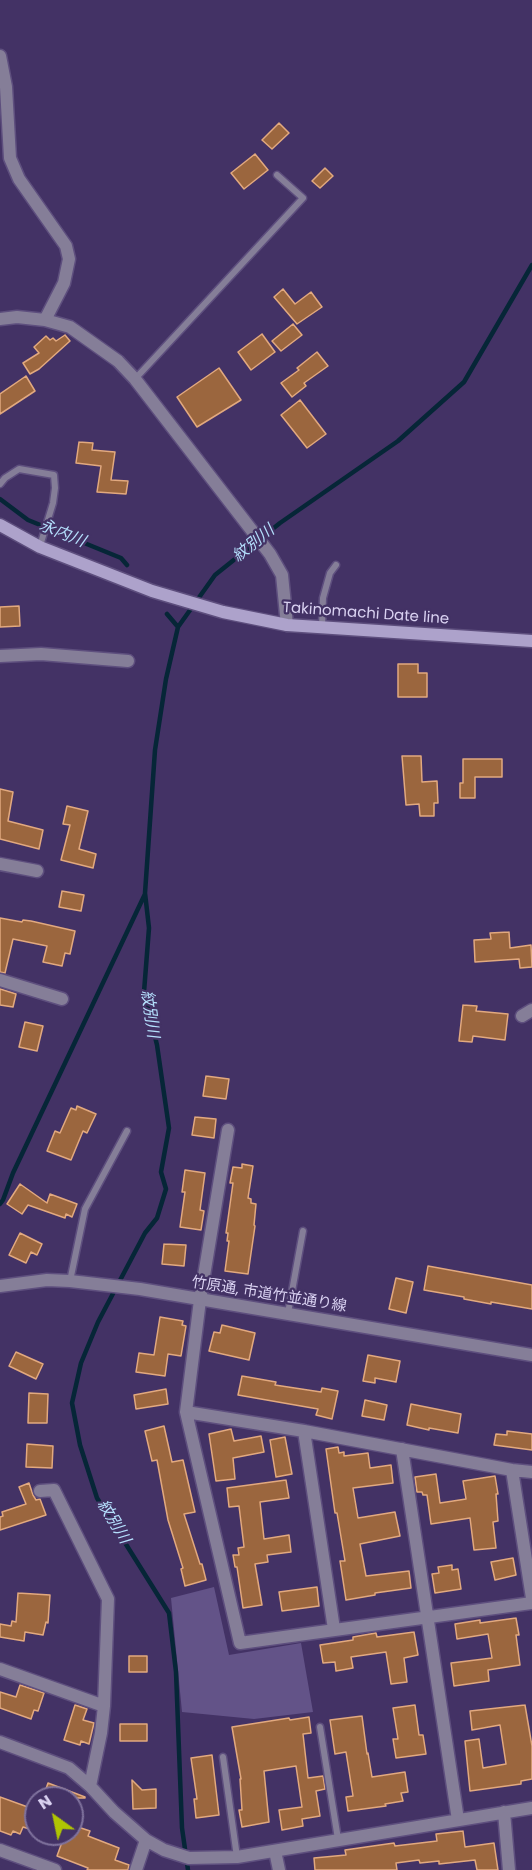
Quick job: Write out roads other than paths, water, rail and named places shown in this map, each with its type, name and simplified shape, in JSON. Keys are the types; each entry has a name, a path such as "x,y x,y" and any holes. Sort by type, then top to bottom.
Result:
{"main road":[{"name":"Takinomachi Date line","path":"0,525 39,547 152,591 222,612 287,625 532,640"}],"street":[{"path":"0,56 6,87 10,158 19,179 66,246 69,259 64,283 45,320"},
{"path":"0,319 17,317 45,320 70,327 118,361 135,379 270,554 282,575 287,625"},
{"path":"0,656 41,654 129,661"},
{"path":"0,864 37,871"},
{"path":"0,980 62,999"},
{"path":"228,1130 200,1300 186,1412 240,1643 532,1603"},
{"name":"竹原通, 市道竹並通り線","path":"0,1286 47,1280 140,1289 532,1355"},
{"path":"186,1412 532,1472"},
{"path":"304,1431 334,1629"},
{"path":"402,1449 458,1820"},
{"path":"512,1470 532,1598"},
{"path":"40,1491 54,1490 108,1599 104,1706 90,1786"},
{"path":"0,1668 104,1706"},
{"path":"0,1742 69,1768 146,1840 164,1850 208,1864 338,1839 532,1808"},
{"path":"504,1812 509,1870"},
{"path":"136,1870 146,1840"},
{"path":"0,1850 55,1870"},
{"path":"275,1851 279,1870"}],"lane":[{"path":"135,379 303,198 277,175"},
{"path":"0,484 19,469 54,475 53,502 39,547"},
{"path":"322,627 323,598 330,573 336,565"},
{"path":"70,1281 85,1209 128,1131"},
{"path":"288,1313 303,1231"},
{"path":"321,1727 338,1839"},
{"path":"223,1757 237,1857"}],"waterway":[{"name":"紋別川","path":"188,1870 182,1828 176,1672 169,1613 97,1498 80,1445 72,1403 81,1363 98,1322 145,1233 157,1218 166,1189 161,1172 169,1128 157,1045 144,992 149,928 145,893 155,750 166,679 178,627 215,575 280,523 398,441 464,382 532,265"},
{"name":"永内川","path":"0,499 28,520 121,558 127,565"},
{"name":"永内川","path":"167,614 178,627"},
{"path":"0,1204 145,894"}]}
